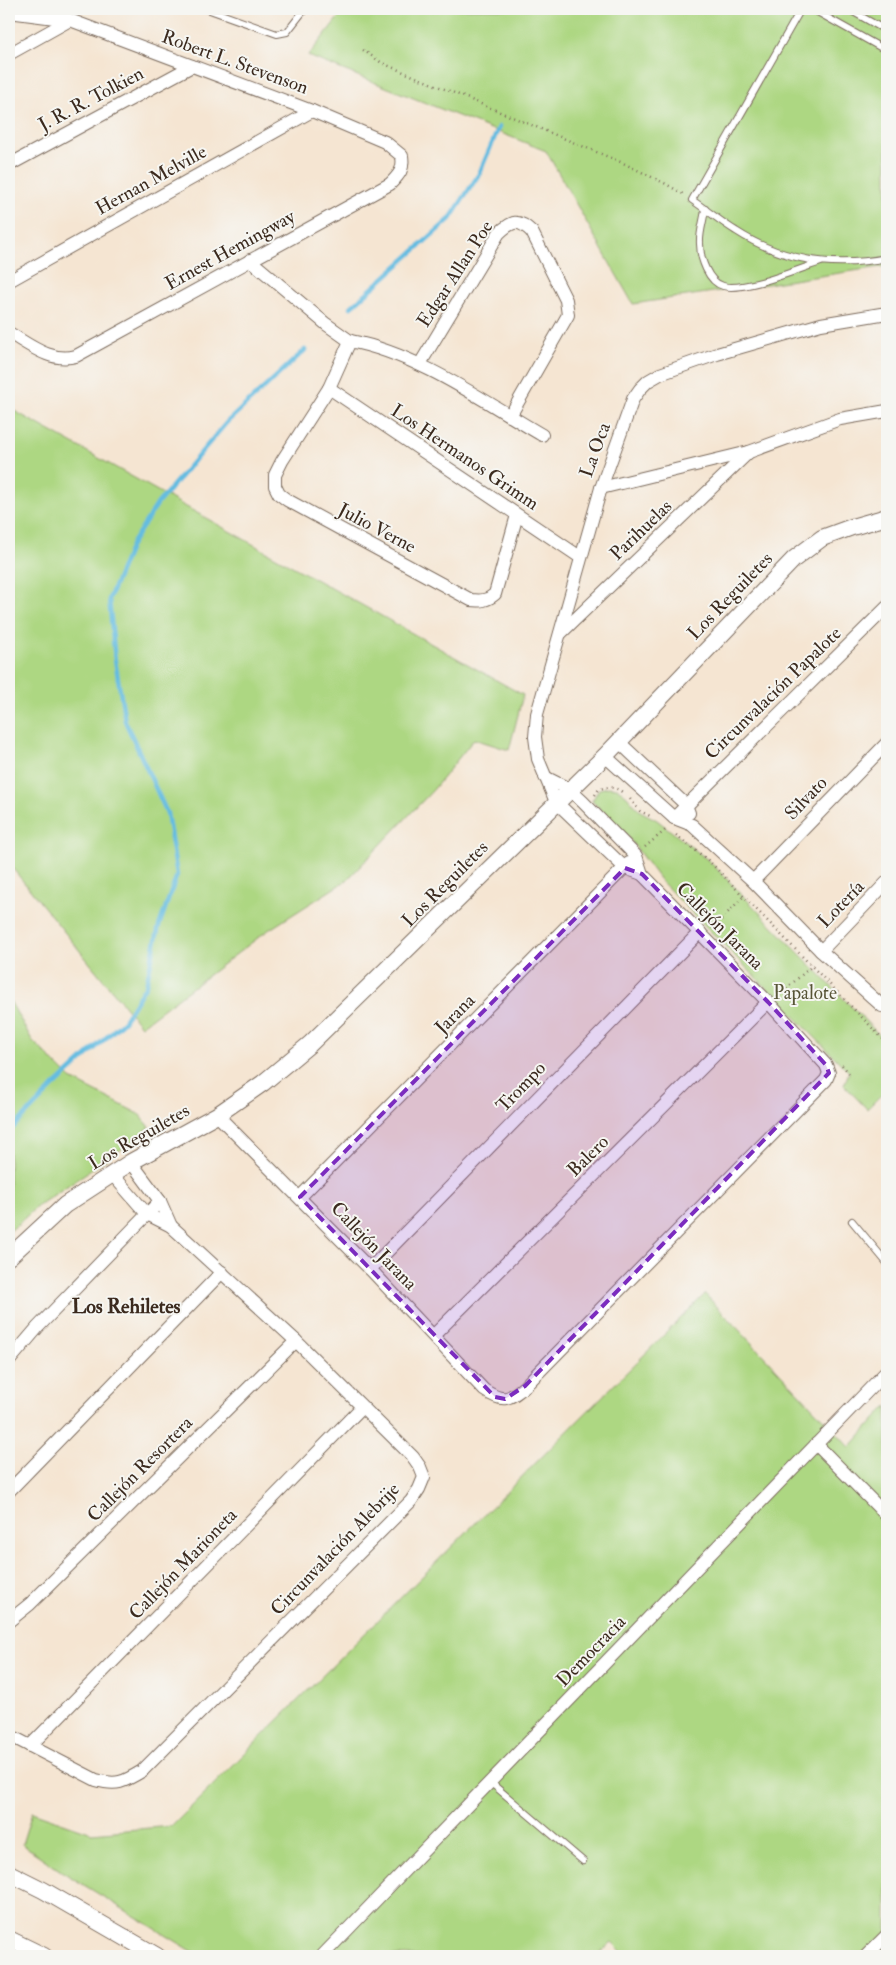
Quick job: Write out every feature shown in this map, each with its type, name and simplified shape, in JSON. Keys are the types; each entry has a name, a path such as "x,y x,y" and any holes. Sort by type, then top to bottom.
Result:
{"street":[{"name":"Robert L. Stevenson","path":"9,12 70,20 312,111 385,142 402,156 404,166"},
{"path":"9,54 70,20"},
{"name":"J. R. R. Tolkien","path":"9,165 192,66"},
{"name":"Hernan Melville","path":"9,281 312,111"},
{"name":"Ernest Hemingway","path":"9,333 55,358 66,359 76,356 390,184 404,166"},
{"name":"Edgar Allan Poe","path":"420,364 499,234 508,225 518,222 525,225 532,232 566,300 568,315 510,416"},
{"path":"250,260 326,324 350,341 386,350 420,364 542,435"},
{"name":"La Oca","path":"556,802 538,759 536,737 537,714 601,488 633,399 648,381 677,367 821,324 887,313"},
{"path":"329,388 350,341"},
{"name":"Los Hermanos Grimm","path":"329,388 580,557"},
{"name":"Julio Verne","path":"329,388 275,475 275,486 279,494 287,500 471,600 480,601 488,600 495,594 517,515"},
{"name":"Parihuelas","path":"601,488 749,452 840,420 887,410"},
{"name":"Parihuelas","path":"560,635 749,452"},
{"name":"Los Reguiletes","path":"9,1258 65,1205 131,1162 217,1115 264,1083 310,1044 605,756 794,559 822,538 852,526 887,518"},
{"name":"Circunvalación Papalote","path":"668,823 887,607"},
{"path":"618,741 686,805 692,825 753,881 821,951 882,1006 887,1007"},
{"name":"Silvato","path":"753,881 887,742"},
{"path":"605,756 668,823 692,825"},
{"path":"545,777 569,790"},
{"name":"Callejón Jarana","path":"569,790 636,856 642,874"},
{"name":"Callejón Jarana","path":"217,1115 370,1269 484,1390 494,1397 505,1399 515,1395 525,1386 826,1080 829,1073 826,1065 768,1002 642,874 625,868 556,802"},
{"name":"Jarana","path":"300,1197 636,856"},
{"name":"Lotería","path":"821,951 887,882"},
{"name":"Trompo","path":"370,1269 700,932"},
{"name":"Balero","path":"434,1335 768,1002"},
{"name":"Circunvalación Alebrije","path":"131,1162 160,1201 171,1226"},
{"path":"112,1174 147,1214"},
{"path":"9,1360 38,1327 160,1201"},
{"name":"Circunvalación Alebrije","path":"9,1735 96,1780 109,1784 124,1782 142,1771 411,1501 424,1477 413,1457 296,1341 171,1226 147,1214"},
{"path":"9,1492 222,1272"},
{"name":"Callejón Resortera","path":"9,1621 30,1604 296,1341"},
{"name":"Democracia","path":"322,1956 887,1372"},
{"name":"Callejón Marioneta","path":"30,1746 362,1407"},
{"path":"816,1444 887,1516"},
{"path":"9,1873 158,1956"},
{"path":"866,1956 887,1935"},
{"path":"9,1939 44,1956"}],"lane":[{"path":"207,9 277,34 287,32 305,9"},
{"path":"802,9 692,200 736,231 759,244 788,256 822,262 866,262 887,258"},
{"path":"812,9 887,51"},
{"path":"848,9 887,31"},
{"path":"706,209 700,243 703,263 711,278 722,286 743,287 822,262"},
{"path":"852,1221 887,1262"},
{"path":"490,1782 583,1860"}],"path":[{"path":"363,50 382,63 623,163 666,184 692,200"},
{"path":"592,801 599,789 617,788 640,811 657,820"},
{"path":"636,856 668,823 744,897 887,1043"},
{"path":"700,932 710,930 744,897 753,881"},
{"path":"768,1002 812,966 821,951"},
{"path":"836,1059 849,1073"}],"highlighted area":[{"path":"625,868 642,874 768,1002 826,1065 829,1073 525,1386 505,1399 495,1397 300,1197"}],"green space":[{"path":"345,9 887,9 887,266 633,304 546,151 308,56"},
{"path":"9,408 523,695 509,750 474,739 433,790 347,880 267,931 141,1026 9,864"},
{"name":"Papalote","path":"617,788 640,811 657,820 709,861 887,1043 887,1089 867,1109 844,1085 849,1072 660,880 625,833 592,801 599,789"},
{"path":"10,1001 32,1040 71,1079 139,1114 150,1127 123,1148 39,1205 9,1232 9,1003"},
{"path":"705,1294 850,1447 887,1406 887,1956 626,1956 612,1942 596,1956 200,1956 61,1871 22,1844 32,1812 92,1833 172,1826"}],"waterway":[{"path":"351,307 450,219 479,174 499,127"},
{"path":"9,1132 53,1087 124,1021 146,985 159,926 177,875 167,813 125,721 115,660 109,599 132,543 158,503 227,422 305,350"}],"district":[{"name":"Los Rehiletes","path":"126,1306"}]}
